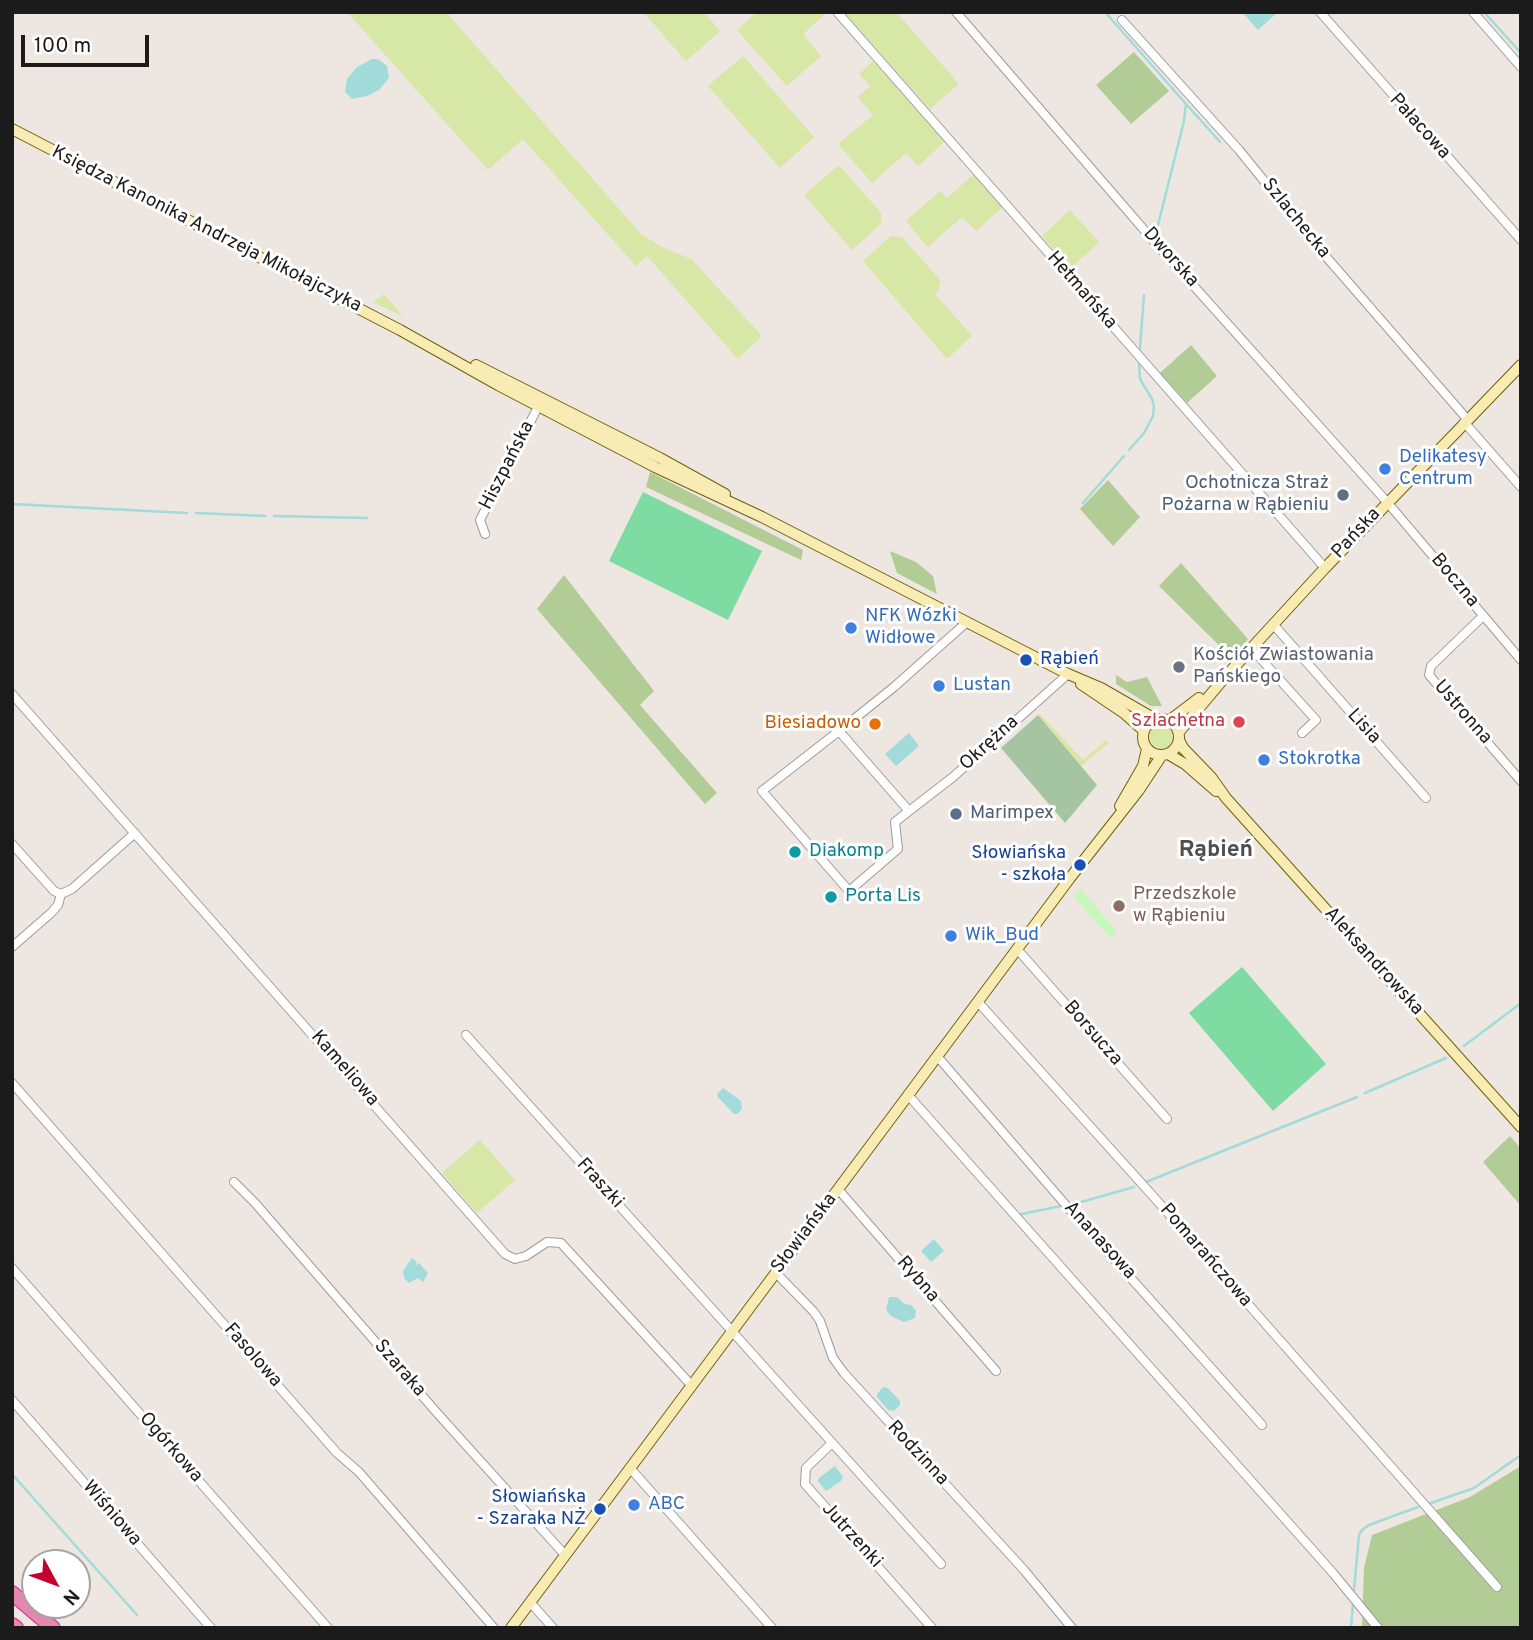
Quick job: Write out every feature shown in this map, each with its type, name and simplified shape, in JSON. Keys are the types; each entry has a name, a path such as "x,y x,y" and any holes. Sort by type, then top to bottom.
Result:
{"highway":[{"path":"12,1593 53,1628"}],"main road":[{"name":"Księdza Kanonika Andrzeja Mikołajczyka","path":"12,129 762,517 1068,674 1101,688 1155,719"},
{"name":"Pańska","path":"1179,736 1226,676 1273,624 1521,365"},
{"name":"Księdza Kanonika Andrzeja Mikołajczyka","path":"1068,674 1124,713 1143,730"},
{"name":"Pańska","path":"1170,720 1226,676"},
{"path":"1155,719 1170,720 1179,736 1175,749 1165,755 1155,755 1147,749 1142,738 1143,730 1155,719"},
{"name":"Aleksandrowska","path":"1179,736 1183,748 1211,777 1226,798 1521,1127"},
{"name":"Słowiańska","path":"1098,840 1143,766 1147,749"},
{"name":"Aleksandrowska","path":"1165,755 1185,764 1226,798"},
{"name":"Słowiańska","path":"511,1628 1098,840 1165,755"}],"street":[{"name":"Dworska","path":"956,12 1387,502"},
{"name":"Pałacowa","path":"1320,12 1521,240"},
{"path":"1473,12 1521,66"},
{"name":"Hetmańska","path":"838,13 1325,568"},
{"name":"Szlachecka","path":"1122,20 1239,150 1521,487"},
{"name":"Hiszpańska","path":"485,534 480,520 540,402"},
{"name":"Boczna","path":"1387,502 1521,660"},
{"name":"Ustronna","path":"1483,616 1431,666 1429,675 1521,781"},
{"name":"Okrężna","path":"967,622 894,687 762,791 849,891 898,849 895,822 953,777 1068,674"},
{"name":"Lisia","path":"1273,624 1426,798"},
{"path":"1252,649 1315,720 1302,733"},
{"name":"Kameliowa","path":"12,694 505,1254 515,1259 526,1256 547,1242 561,1243 692,1386"},
{"path":"839,731 909,811"},
{"path":"12,844 54,891 61,894 72,889 135,834"},
{"path":"12,947 51,914 58,905 61,894"},
{"name":"Borsucza","path":"1017,949 1167,1119"},
{"name":"Pomarańczowa","path":"978,1002 1497,1587"},
{"name":"Fraszki","path":"466,1035 732,1332"},
{"name":"Ananasowa","path":"937,1056 1262,1425"},
{"name":"Fasolowa","path":"12,1083 337,1452 359,1472 494,1628"},
{"path":"908,1095 1324,1563 1378,1628"},
{"name":"Szaraka","path":"234,1182 255,1202 438,1415 565,1555"},
{"name":"Rybna","path":"838,1189 996,1371"},
{"name":"Ogórkowa","path":"12,1268 328,1628"},
{"name":"Rodzinna","path":"776,1273 814,1312 820,1321 833,1358 844,1373 1024,1570 1072,1628"},
{"path":"732,1332 940,1564"},
{"name":"Wiśniowa","path":"12,1400 211,1628"},
{"name":"Jutrzenki","path":"832,1443 806,1468 805,1485 932,1628"},
{"path":"630,1468 772,1628"},
{"path":"530,1602 553,1628"}],"green space":[{"path":"347,12 446,12 641,234 662,247 691,259 762,336 738,359 647,256 636,266 523,139 488,170"},
{"path":"643,12 704,12 720,31 686,61"},
{"path":"757,12 827,12 803,34 821,56 787,86 737,30"},
{"path":"844,12 896,12 959,84 930,109"},
{"path":"1134,52 1169,91 1131,124 1096,85"},
{"path":"743,56 814,137 780,168 708,86"},
{"path":"873,61 945,141 918,166 906,153 872,183 838,144 873,115 858,97 870,86 859,74"},
{"path":"839,165 881,213 881,224 852,250 804,195"},
{"path":"974,174 1003,207 976,231 962,217 928,247 906,221 940,191 947,198"},
{"path":"1070,210 1099,242 1070,269 1042,236"},
{"path":"891,236 902,237 940,280 939,290 935,294 972,336 947,359 863,261"},
{"path":"384,294 404,317 373,302"},
{"path":"1191,345 1217,376 1187,403 1160,373"},
{"path":"650,472 803,550 801,560 646,487"},
{"path":"1108,480 1140,517 1113,546 1080,509"},
{"path":"643,492 762,551 728,620 609,561"},
{"path":"890,551 916,562 933,576 937,594 897,573"},
{"path":"1181,563 1248,639 1232,658 1159,586"},
{"path":"564,575 654,691 640,705 717,793 705,804 537,609"},
{"path":"1116,675 1127,682 1147,677 1162,706 1151,706 1116,684"},
{"path":"1040,714 1083,760 1106,740 1109,743 1081,766 1038,715"},
{"path":"1038,715 1097,785 1065,823 1001,748"},
{"path":"1161,726 1170,729 1173,738 1170,747 1161,750 1152,747 1149,738 1152,729"},
{"path":"1081,889 1117,932 1110,938 1073,896"},
{"path":"1242,967 1326,1064 1273,1111 1189,1013"},
{"path":"1510,1136 1521,1149 1521,1206 1483,1162"},
{"path":"480,1140 515,1180 477,1213 442,1173"},
{"path":"1521,1466 1521,1628 1362,1628 1364,1568 1372,1535 1470,1497"}],"water":[{"path":"1242,12 1278,12 1258,30"},
{"path":"372,59 378,59 387,66 389,78 379,90 352,99 345,92 347,79 357,67"},
{"path":"909,733 919,746 896,766 885,754"},
{"path":"723,1088 741,1101 742,1109 737,1114 717,1096"},
{"path":"934,1239 944,1251 931,1262 921,1251"},
{"path":"412,1258 417,1262 415,1266 419,1263 428,1273 423,1282 418,1278 409,1283 404,1278 403,1271"},
{"path":"889,1297 897,1297 905,1304 911,1305 916,1310 915,1318 904,1322 891,1316 886,1310"},
{"path":"883,1387 888,1388 900,1401 894,1411 888,1410 877,1397"},
{"path":"835,1466 843,1477 826,1491 818,1481 819,1478"}],"waterway":[{"path":"1105,12 1186,104 1156,233"},
{"path":"1484,12 1521,53"},
{"path":"1187,105 1220,142"},
{"path":"1140,348 1144,295"},
{"path":"1129,450 1144,433 1153,416 1154,406 1140,379 1139,364"},
{"path":"1083,503 1124,456"},
{"path":"12,504 187,513"},
{"path":"196,513 265,516"},
{"path":"274,516 367,518"},
{"path":"1464,1046 1521,1003"},
{"path":"1365,1093 1446,1058"},
{"path":"1146,1182 1357,1097"},
{"path":"1074,1204 1134,1187"},
{"path":"1017,1215 1061,1206"},
{"path":"1428,1504 1474,1488 1521,1455"},
{"path":"12,1474 137,1615"},
{"path":"1354,1590 1359,1535 1362,1530 1418,1507"},
{"path":"1351,1628 1353,1604"}],"place":[{"name":"Delikatesy Centrum","path":"1385,469"},
{"name":"Ochotnicza Straż Pożarna w Rąbieniu","path":"1343,495"},
{"name":"NFK Wózki Widłowe","path":"851,628"},
{"name":"Rąbień","path":"1026,660"},
{"name":"Kościół Zwiastowania Pańskiego","path":"1179,667"},
{"name":"Lustan","path":"939,686"},
{"name":"Szlachetna","path":"1239,722"},
{"name":"Biesiadowo","path":"875,724"},
{"name":"Stokrotka","path":"1264,760"},
{"name":"Marimpex","path":"956,814"},
{"name":"Diakomp","path":"795,852"},
{"name":"Słowiańska - szkoła","path":"1080,865"},
{"name":"Porta Lis","path":"831,897"},
{"name":"Przedszkole w Rąbieniu","path":"1119,906"},
{"name":"Wik_Bud","path":"951,936"},
{"name":"ABC","path":"634,1505"},
{"name":"Słowiańska - Szaraka NŻ","path":"600,1509"}],"district":[{"name":"Rąbień","path":"1216,851"}]}
